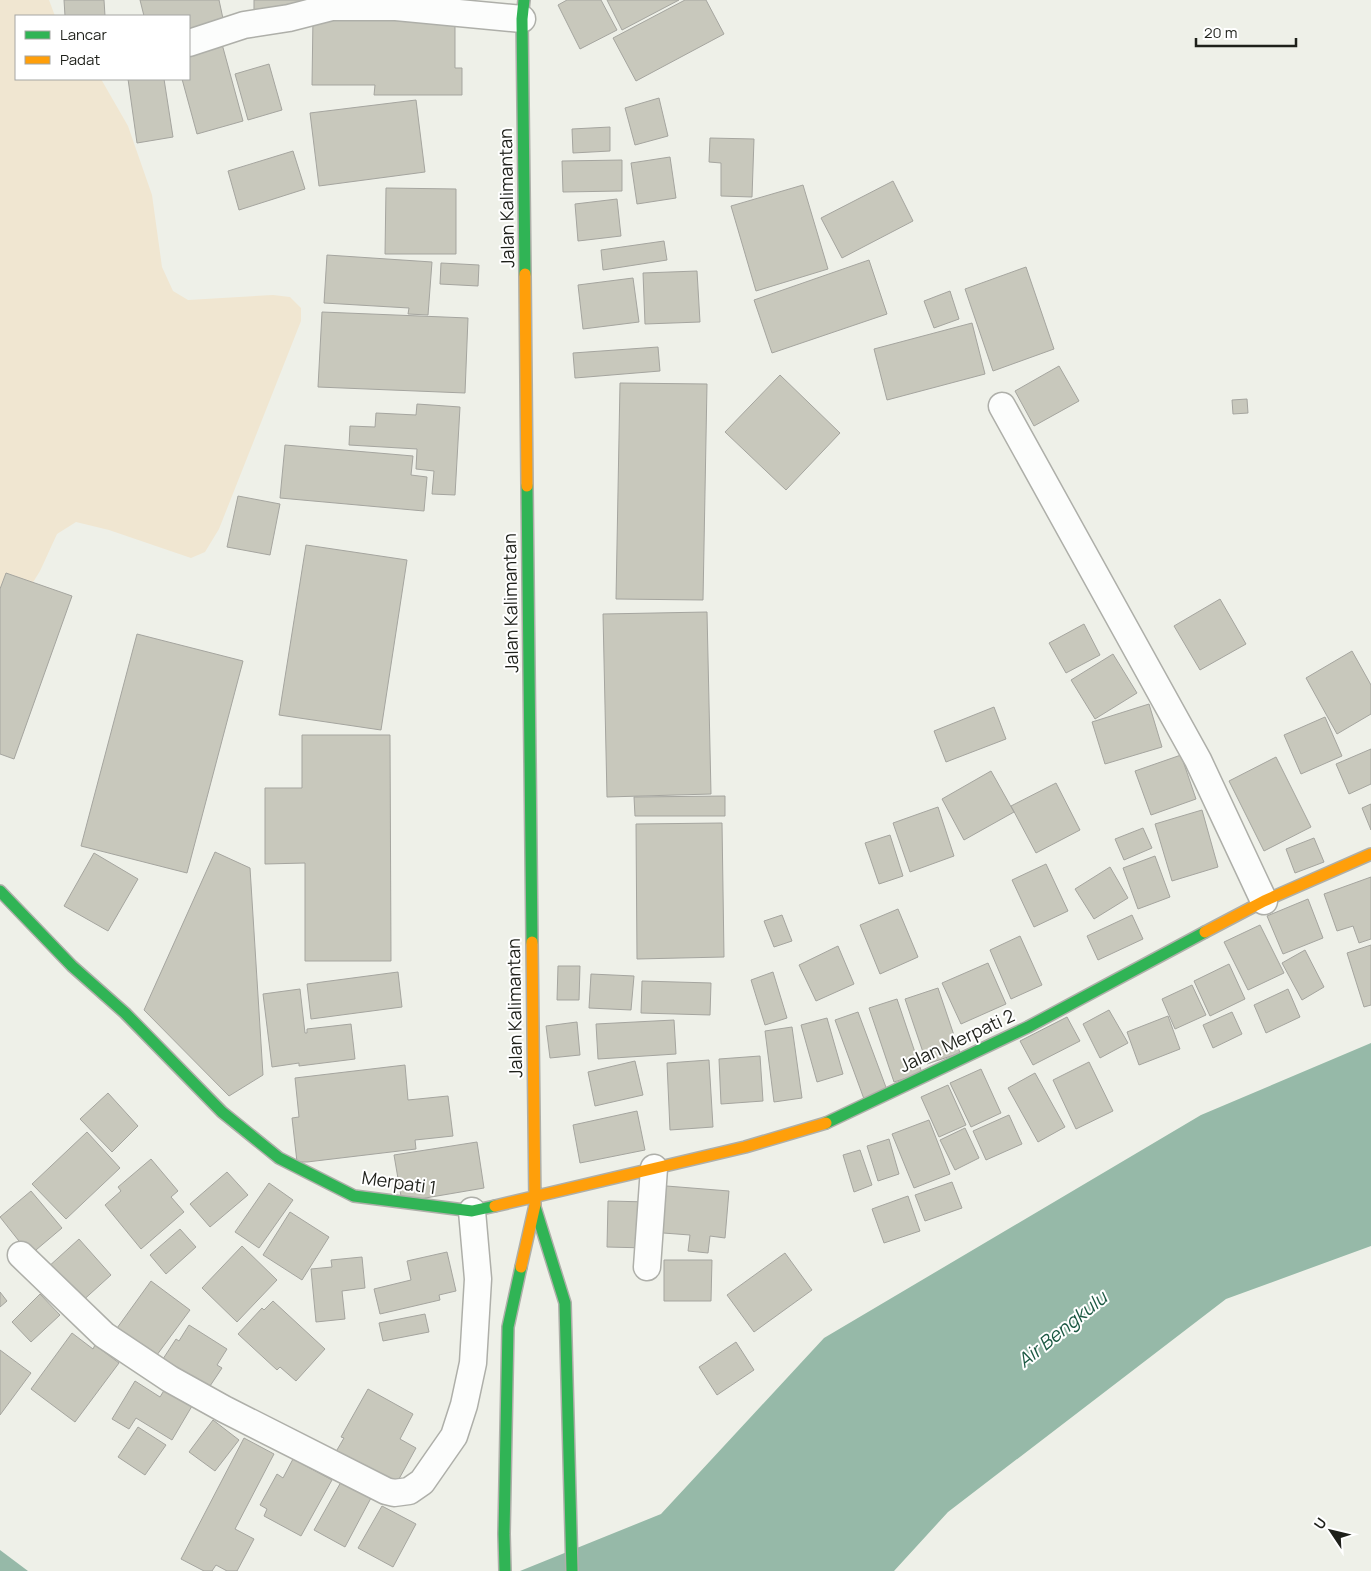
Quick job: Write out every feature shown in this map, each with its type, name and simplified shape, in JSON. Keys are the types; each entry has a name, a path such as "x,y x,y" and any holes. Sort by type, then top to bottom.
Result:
{"main road":[{"name":"Jalan Kalimantan","path":"523,10 535,1201"},
{"name":"Jalan Merpati 2","path":"535,1201 654,1168 744,1147 826,1123 1028,1027 1264,901 1371,854"},
{"name":"Merpati 1","path":"0,891 72,966 125,1013 222,1112 279,1158 354,1196 472,1211 535,1201"},
{"path":"535,1201 566,1303 572,1571"},
{"path":"505,1571 508,1327 535,1201"}],"street":[{"path":"190,43 244,26 289,18 332,7 523,10"},
{"path":"1002,406 1198,760 1264,901"},
{"path":"647,1267 654,1168"},
{"path":"21,1255 104,1336 170,1379 224,1409 386,1491 402,1493 415,1488 428,1476 454,1436 464,1405 473,1363 478,1279 472,1211"}],"shaded area":[{"path":"0,0 49,0 55,15 15,15 15,80 102,80 128,126 152,195 162,267 173,291 188,300 273,295 290,297 301,308 301,321 219,529 205,552 191,558 109,530 76,522 57,534 40,571 22,600 0,610"}],"water":[{"name":"Air Bengkulu","path":"1371,1043 1371,1246 1226,1299 948,1512 894,1571 520,1571 661,1514 824,1338 1201,1115"},
{"path":"0,1550 28,1571 0,1571"}],"building":[{"path":"64,0 104,0 105,15 65,15"},
{"path":"140,0 219,0 225,28 190,37 190,15 144,15"},
{"path":"254,0 378,0 254,12"},
{"path":"567,0 601,0 617,30 580,49 558,5"},
{"path":"607,0 679,0 622,30"},
{"path":"685,0 706,0 724,34 636,81 613,38"},
{"path":"313,17 455,19 455,68 462,68 462,95 374,95 375,85 312,85"},
{"path":"222,44 243,121 197,134 182,80 190,80 190,53"},
{"path":"269,64 282,110 248,120 235,74"},
{"path":"128,80 164,80 173,137 137,143"},
{"path":"659,98 668,136 635,145 625,108"},
{"path":"416,100 425,172 319,186 310,113"},
{"path":"610,127 610,151 573,153 572,129"},
{"path":"710,138 754,139 752,197 721,196 721,163 709,162"},
{"path":"293,151 305,189 239,210 228,171"},
{"path":"670,157 676,198 637,204 631,163"},
{"path":"622,160 622,191 563,192 562,161"},
{"path":"893,181 913,221 842,258 821,218"},
{"path":"803,185 828,269 756,291 731,206"},
{"path":"386,188 456,189 456,254 385,254"},
{"path":"617,199 621,236 578,241 575,204"},
{"path":"664,241 667,260 603,270 601,250"},
{"path":"327,255 432,262 428,315 408,314 409,308 324,303"},
{"path":"869,260 887,314 772,353 754,300"},
{"path":"441,263 479,265 478,286 440,284"},
{"path":"1026,267 1054,349 993,371 965,289"},
{"path":"697,271 700,322 645,324 643,273"},
{"path":"633,278 639,322 583,329 578,285"},
{"path":"950,291 959,319 934,328 924,301"},
{"path":"322,312 468,318 465,393 318,387"},
{"path":"972,323 985,374 887,400 874,349"},
{"path":"658,347 660,371 575,378 573,353"},
{"path":"1059,366 1079,401 1034,426 1015,391"},
{"path":"780,375 840,433 786,490 725,432"},
{"path":"620,383 707,384 703,600 616,599"},
{"path":"1247,399 1248,413 1233,414 1232,400"},
{"path":"417,404 460,407 455,495 432,494 434,471 416,469 417,449 349,445 350,426 375,427 376,413 416,415"},
{"path":"285,445 413,456 411,475 427,477 424,511 280,498"},
{"path":"238,496 280,504 270,555 227,547"},
{"path":"306,545 407,560 381,730 279,715"},
{"path":"6,573 72,596 14,759 0,754 0,589"},
{"path":"1220,599 1246,644 1200,670 1174,626"},
{"path":"707,612 711,794 607,797 603,614"},
{"path":"1084,624 1100,655 1066,673 1049,643"},
{"path":"137,634 243,661 187,873 81,846"},
{"path":"1352,651 1371,685 1371,714 1337,734 1306,678"},
{"path":"1113,654 1137,693 1095,719 1071,680"},
{"path":"1149,704 1162,747 1105,764 1092,722"},
{"path":"994,707 1006,739 946,762 934,731"},
{"path":"1325,717 1342,756 1301,774 1284,735"},
{"path":"302,735 390,735 391,961 305,961 305,863 265,864 265,788 302,788"},
{"path":"1371,749 1371,784 1349,794 1336,764"},
{"path":"1181,755 1196,799 1151,815 1135,771"},
{"path":"1276,757 1311,827 1264,851 1229,781"},
{"path":"991,771 1014,812 964,840 942,799"},
{"path":"1056,783 1080,830 1036,853 1011,806"},
{"path":"725,796 725,816 635,816 634,797"},
{"path":"1371,804 1371,830 1362,808"},
{"path":"938,807 954,856 910,872 893,823"},
{"path":"1202,810 1218,867 1172,881 1155,824"},
{"path":"722,823 724,957 637,959 636,824"},
{"path":"1143,828 1152,848 1124,860 1115,839"},
{"path":"890,835 903,876 879,884 865,843"},
{"path":"1314,838 1324,862 1295,873 1286,849"},
{"path":"215,852 250,868 263,1075 229,1096 144,1010"},
{"path":"94,853 138,879 108,931 64,906"},
{"path":"1155,856 1170,897 1138,909 1123,868"},
{"path":"1046,864 1068,911 1034,927 1012,880"},
{"path":"1110,867 1128,898 1094,919 1075,889"},
{"path":"1371,877 1371,939 1359,943 1353,926 1337,931 1324,894"},
{"path":"1308,899 1323,938 1283,954 1267,916"},
{"path":"898,909 918,957 880,974 860,925"},
{"path":"782,915 792,941 774,947 764,921"},
{"path":"1132,915 1143,939 1098,960 1087,936"},
{"path":"1260,925 1284,973 1248,990 1224,942"},
{"path":"1020,936 1042,985 1011,999 990,950"},
{"path":"1371,945 1371,1005 1364,1007 1347,953"},
{"path":"838,946 854,984 816,1001 799,965"},
{"path":"1305,950 1324,987 1302,1000 1282,963"},
{"path":"988,963 1006,1004 961,1024 942,983"},
{"path":"1229,964 1245,999 1210,1016 1194,981"},
{"path":"558,966 580,966 579,1000 557,1000"},
{"path":"398,972 402,1007 311,1019 307,984"},
{"path":"773,972 787,1018 765,1025 751,980"},
{"path":"591,974 634,976 631,1010 589,1008"},
{"path":"642,981 711,983 710,1015 641,1013"},
{"path":"1192,985 1206,1015 1175,1029 1162,999"},
{"path":"938,988 960,1053 927,1064 905,999"},
{"path":"300,989 305,1033 307,1033 307,1029 351,1024 355,1059 299,1066 299,1063 272,1067 263,994"},
{"path":"1288,989 1300,1017 1266,1033 1254,1005"},
{"path":"897,999 922,1073 894,1082 869,1008"},
{"path":"1109,1010 1128,1043 1100,1058 1083,1024"},
{"path":"858,1012 887,1090 864,1099 835,1020"},
{"path":"1232,1012 1242,1034 1213,1048 1203,1025"},
{"path":"1168,1016 1180,1049 1139,1065 1127,1032"},
{"path":"1067,1017 1080,1041 1033,1065 1020,1041"},
{"path":"827,1018 843,1074 817,1082 801,1025"},
{"path":"674,1020 676,1054 598,1059 596,1024"},
{"path":"577,1022 580,1055 550,1058 546,1026"},
{"path":"792,1027 802,1098 774,1102 765,1031"},
{"path":"760,1056 763,1101 721,1104 719,1059"},
{"path":"709,1060 713,1127 670,1130 667,1063"},
{"path":"635,1061 643,1095 595,1106 588,1072"},
{"path":"1089,1062 1113,1111 1076,1129 1053,1080"},
{"path":"405,1065 408,1100 448,1096 453,1136 415,1140 416,1149 297,1162 292,1118 299,1117 295,1078"},
{"path":"981,1069 1001,1113 971,1127 950,1083"},
{"path":"1035,1073 1065,1127 1038,1142 1008,1088"},
{"path":"948,1085 966,1125 939,1137 921,1097"},
{"path":"108,1093 138,1126 112,1152 80,1119"},
{"path":"637,1111 645,1150 580,1163 573,1125"},
{"path":"1009,1115 1022,1144 986,1160 973,1131"},
{"path":"929,1120 950,1174 914,1188 892,1134"},
{"path":"965,1128 979,1158 955,1170 940,1140"},
{"path":"87,1132 120,1168 66,1219 32,1184"},
{"path":"889,1139 899,1174 878,1181 867,1146"},
{"path":"477,1142 484,1188 402,1202 394,1155"},
{"path":"860,1150 872,1185 854,1192 843,1155"},
{"path":"151,1159 178,1191 171,1197 184,1212 141,1249 105,1205 121,1191 118,1187"},
{"path":"227,1172 248,1195 210,1227 190,1204"},
{"path":"952,1182 962,1208 925,1221 915,1195"},
{"path":"269,1183 293,1200 259,1248 235,1232"},
{"path":"654,1185 729,1191 725,1238 710,1236 708,1253 688,1251 690,1235 650,1232"},
{"path":"31,1191 62,1228 30,1255 0,1217"},
{"path":"908,1196 920,1231 884,1243 872,1209"},
{"path":"608,1201 648,1202 647,1248 607,1247"},
{"path":"290,1212 329,1237 302,1280 263,1255"},
{"path":"180,1229 196,1247 166,1274 150,1255"},
{"path":"79,1239 111,1275 79,1304 47,1268"},
{"path":"242,1246 277,1280 237,1322 202,1288"},
{"path":"447,1252 456,1291 439,1295 440,1300 380,1314 374,1289 411,1280 407,1261"},
{"path":"785,1253 812,1290 754,1332 727,1295"},
{"path":"362,1257 365,1288 342,1291 345,1319 316,1322 311,1269 332,1267 331,1260"},
{"path":"664,1260 712,1260 711,1301 664,1301"},
{"path":"151,1281 190,1310 151,1363 112,1335"},
{"path":"0,1292 7,1301 0,1307"},
{"path":"40,1294 60,1315 31,1342 12,1322"},
{"path":"273,1301 325,1349 296,1381 280,1367 277,1370 238,1334 262,1308 264,1310"},
{"path":"425,1314 429,1332 383,1341 379,1323"},
{"path":"189,1325 227,1349 217,1365 222,1368 204,1395 159,1365 176,1339 179,1341"},
{"path":"72,1333 93,1349 95,1345 119,1363 75,1422 31,1389"},
{"path":"736,1342 754,1370 717,1395 699,1367"},
{"path":"0,1350 31,1373 0,1415"},
{"path":"135,1381 160,1397 168,1384 195,1401 172,1440 136,1418 129,1429 112,1419"},
{"path":"368,1389 413,1414 400,1439 416,1448 394,1488 334,1455 344,1438 341,1437"},
{"path":"213,1420 239,1440 215,1471 189,1452"},
{"path":"138,1427 166,1445 145,1475 118,1457"},
{"path":"244,1438 274,1454 235,1529 254,1539 237,1571 227,1571 216,1565 212,1571 204,1571 181,1559"},
{"path":"293,1459 332,1480 301,1536 264,1516 267,1509 260,1505 277,1474 283,1478"},
{"path":"341,1482 371,1498 345,1547 314,1530"},
{"path":"382,1506 416,1524 393,1567 358,1548"}],"traffic: fast":[{"path":"524,0 522,19 525,274"},
{"path":"527,486 532,942"},
{"path":"0,891 72,966 125,1013 222,1112 279,1158 354,1196 472,1211 495,1206"},
{"path":"826,1123 1028,1027 1205,932"},
{"path":"535,1207 565,1303 572,1571"},
{"path":"505,1571 508,1327 521,1267"}],"traffic: slow":[{"path":"525,274 527,486"},
{"path":"1205,932 1264,901 1371,854"},
{"path":"521,1267 535,1205 532,942"},
{"path":"495,1206 745,1147 826,1123"}]}
